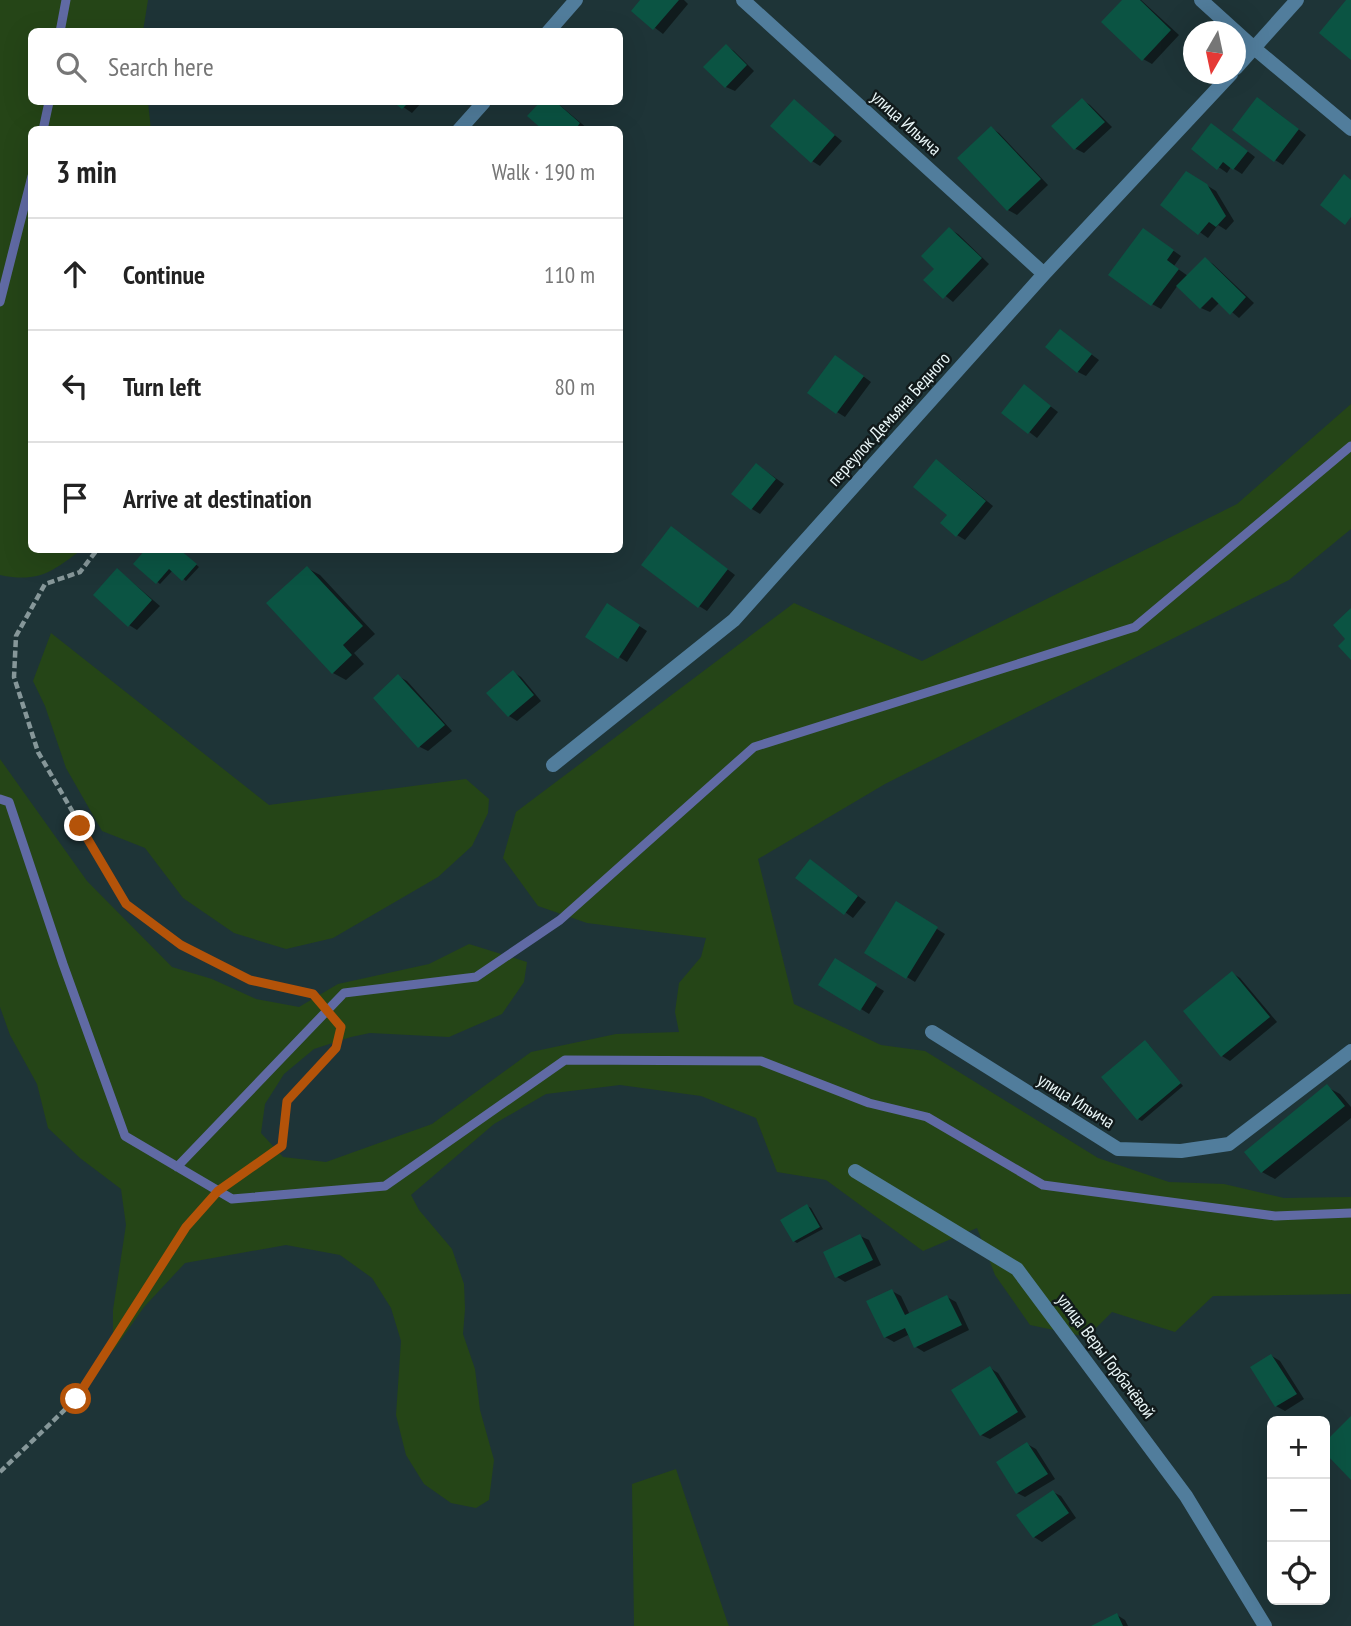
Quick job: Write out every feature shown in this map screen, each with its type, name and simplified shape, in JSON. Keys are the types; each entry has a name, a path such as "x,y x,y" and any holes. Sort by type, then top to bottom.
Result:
{"street":[{"path":"552,28 576,0"},
{"name":"улица Ильича","path":"743,0 1044,274"},
{"path":"1201,0 1351,129"},
{"path":"1246,57 1297,0"},
{"name":"переулок Демьяна Бедного","path":"553,765 734,620 1044,274 1222,84"},
{"path":"463,126 481,105"},
{"name":"улица Ильича","path":"932,1032 1118,1149 1181,1151 1229,1144 1351,1051"},
{"name":"улица Веры Горбачёвой","path":"855,1171 1017,1269 1186,1496 1265,1626"}],"path":[{"path":"0,1472 76,1399 186,1227 218,1191 282,1146 287,1101 336,1048 341,1027 313,994 250,980 181,945 126,904 38,752 14,677 16,636 45,584 80,572 95,553"}],"green space":[{"path":"0,0 148,0 143,28 28,28 28,105 148,105 151,126 28,126 28,553 77,553 44,574 25,578 0,575"},
{"path":"1351,404 1351,529 1289,580 885,784 758,859 794,1004 881,1045 925,1051 1098,1158 1169,1182 1224,1184 1284,1198 1351,1197 1351,1294 1213,1296 1175,1332 1112,1312 1087,1337 1030,1325 995,1275 977,1228 923,1251 826,1180 777,1172 756,1118 701,1096 620,1085 546,1094 494,1124 411,1195 419,1210 452,1249 464,1284 463,1334 475,1369 480,1410 494,1460 489,1500 476,1508 451,1503 424,1484 406,1455 396,1415 401,1341 391,1308 372,1278 340,1255 286,1245 185,1263 144,1307 113,1351 113,1310 126,1225 121,1189 80,1158 48,1128 37,1084 10,1035 0,1007 0,759 87,881 172,967 212,979 256,999 299,1007 338,984 429,964 469,944 527,962 524,982 502,1014 449,1037 370,1033 351,1037 314,1049 284,1074 265,1104 261,1133 283,1157 326,1162 432,1124 531,1052 616,1034 679,1032 675,1012 679,983 701,957 706,938 587,923 538,906 503,858 516,812 794,603 922,661 1237,504"},
{"path":"51,633 269,805 466,779 489,799 488,813 472,846 438,877 333,938 286,949 234,933 183,898 145,848 102,831 66,768 45,706 33,681"},
{"path":"676,1469 729,1626 634,1626 632,1484"}],"building":[{"path":"640,0 679,0 653,30 631,11"},
{"path":"1122,0 1140,0 1171,30 1142,61 1101,22"},
{"path":"1346,0 1351,0 1351,60 1319,33"},
{"path":"726,44 747,65 725,88 703,67"},
{"path":"1257,97 1299,129 1274,162 1232,130"},
{"path":"1082,98 1105,122 1074,150 1051,126"},
{"path":"794,99 835,135 811,163 770,126"},
{"path":"537,105 559,105 580,123 578,126 538,126 527,116"},
{"path":"1211,123 1248,151 1233,170 1223,162 1217,170 1191,149"},
{"path":"991,126 1041,179 1007,211 957,158"},
{"path":"1186,171 1207,184 1226,216 1216,227 1209,222 1198,235 1160,205"},
{"path":"1344,174 1351,180 1351,217 1345,225 1320,205"},
{"path":"949,227 982,258 943,299 923,280 934,269 921,256"},
{"path":"1143,228 1174,250 1167,260 1179,269 1151,306 1108,275"},
{"path":"1205,257 1246,297 1230,315 1212,297 1200,309 1176,286"},
{"path":"1060,329 1092,354 1077,373 1045,347"},
{"path":"835,355 864,376 836,414 807,393"},
{"path":"1024,384 1051,406 1028,434 1001,413"},
{"path":"936,459 986,501 956,537 940,523 947,515 913,487"},
{"path":"756,463 776,479 751,510 731,494"},
{"path":"671,526 728,569 698,608 641,565"},
{"path":"142,553 184,553 197,564 182,581 169,569 156,584 133,564"},
{"path":"307,566 363,626 343,645 352,655 332,674 266,603"},
{"path":"117,568 152,600 128,627 93,595"},
{"path":"607,603 640,625 618,659 585,637"},
{"path":"1351,608 1351,660 1338,646 1345,639 1333,625"},
{"path":"513,670 534,695 508,717 486,693"},
{"path":"398,674 445,725 418,748 373,698"},
{"path":"810,859 858,896 844,915 795,878"},
{"path":"896,901 938,927 906,979 864,953"},
{"path":"835,958 877,984 860,1011 818,985"},
{"path":"1232,971 1270,1017 1221,1057 1183,1011"},
{"path":"1145,1040 1181,1083 1137,1120 1101,1077"},
{"path":"1327,1084 1345,1106 1261,1173 1244,1152"},
{"path":"807,1204 820,1227 793,1242 780,1220"},
{"path":"860,1234 873,1260 835,1278 823,1252"},
{"path":"892,1289 905,1315 947,1295 962,1325 914,1348 905,1328 884,1338 866,1301"},
{"path":"1271,1354 1297,1394 1275,1407 1250,1367"},
{"path":"990,1366 1018,1412 980,1436 951,1390"},
{"path":"1351,1416 1351,1480 1330,1458 1330,1437"},
{"path":"1027,1442 1048,1474 1016,1494 996,1462"},
{"path":"1053,1490 1069,1513 1033,1538 1016,1515"},
{"path":"1117,1613 1123,1626 1091,1626"}],"waterway":[{"path":"61,28 66,0"},
{"path":"44,126 48,105"},
{"path":"0,302 28,192"},
{"path":"177,1167 344,993 476,977 560,920 754,747 1135,627 1351,446"},
{"path":"0,799 9,802 63,964 125,1136 232,1199 385,1186 565,1060 761,1061 869,1103 927,1117 1043,1185 1275,1216 1351,1213"}],"route":[{"path":"76,1399 186,1227 218,1191 282,1146 287,1101 336,1048 341,1027 313,994 250,980 181,945 126,904 80,826"}]}
